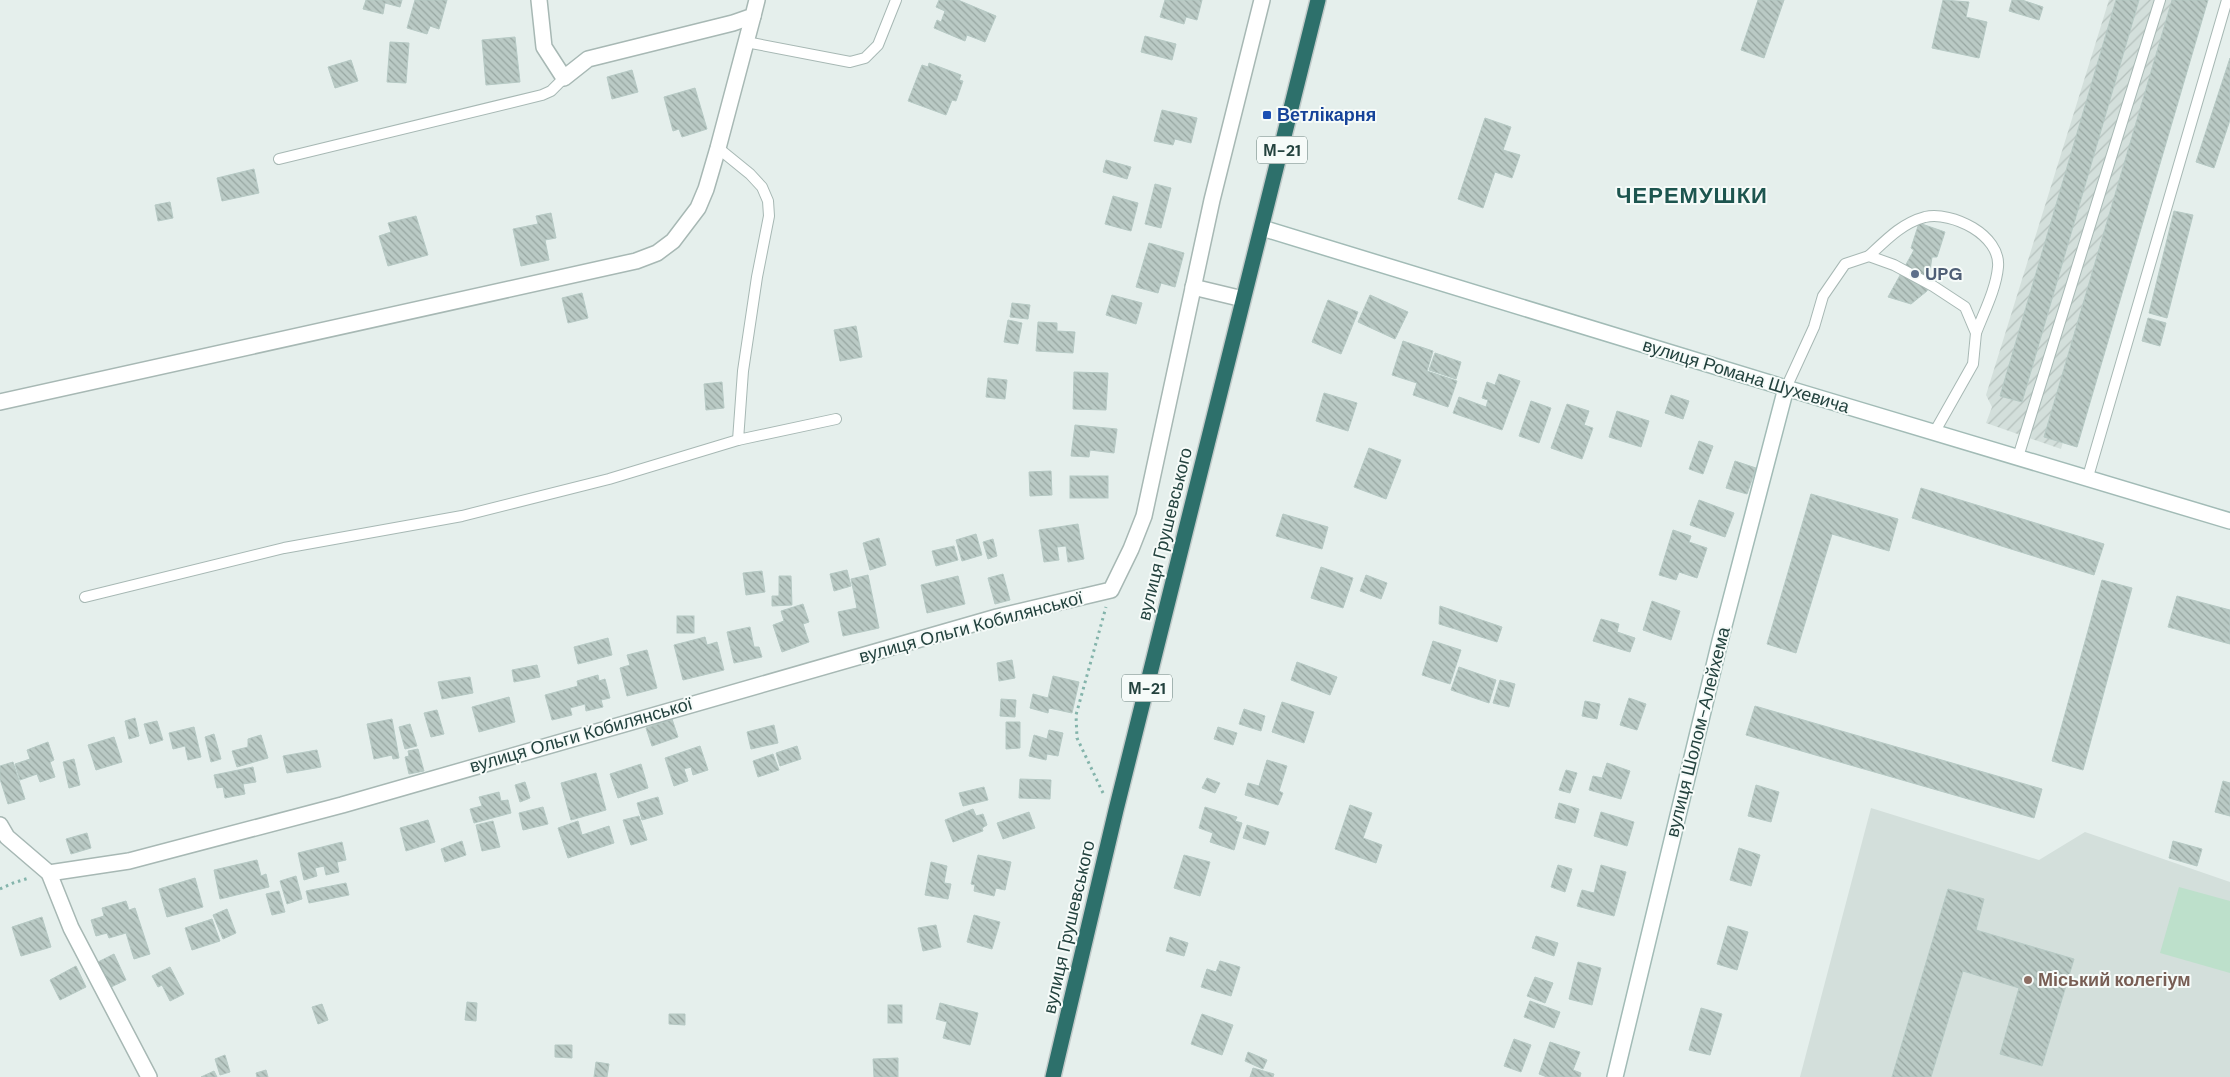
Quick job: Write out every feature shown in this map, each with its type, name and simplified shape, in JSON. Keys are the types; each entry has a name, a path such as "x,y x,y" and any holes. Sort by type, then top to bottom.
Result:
{"highway":[{"name":"вулиця Грушевського","path":"1052,1077 1116,810 1318,0"}],"street":[{"path":"539,0 544,47 564,78 588,59 733,23 753,16"},
{"path":"0,402 636,261 657,253 673,241 688,224 706,190 757,0"},
{"path":"1111,590 1131,549 1144,516 1212,200 1262,0"},
{"name":"вулиця Романа Шухевича","path":"1262,228 2230,522"},
{"path":"1193,288 1243,300"},
{"name":"вулиця Шолом-Алейхема","path":"1615,1077 1720,641 1786,388"},
{"name":"вулиця Ольги Кобилянської","path":"49,874 129,861 333,807 969,625 1111,590"},
{"path":"0,825 7,837 49,874 71,928 149,1077"}],"lane":[{"path":"746,42 850,62 865,58 878,45 896,0"},
{"path":"2018,457 2160,0"},
{"path":"2087,480 2227,0"},
{"path":"279,159 542,95 551,91 564,78"},
{"path":"718,148 750,174 762,187 768,201 769,216 757,277 743,371 738,440"},
{"path":"1786,388 1814,327 1822,296 1845,264 1870,256 1894,232 1926,217 1953,219 1980,231 1994,246 1998,266 1976,333 1973,364 1934,433"},
{"path":"1870,256 1894,265 1965,307 1976,333"},
{"path":"85,597 284,548 462,516 610,479 738,440 836,419"}],"path":[{"path":"1111,590 1076,715 1077,738 1100,790 1116,810"},
{"path":"0,889 13,882 49,874"}],"shaded area":[{"path":"2109,0 2196,0 2061,449 1986,423 1992,407 1986,395"},
{"name":"Міський колегіум","path":"1871,808 2039,860 2085,832 2230,882 2230,1077 1800,1077"}],"green space":[{"path":"2179,887 2230,901 2230,973 2160,953"}],"building":[{"path":"366,0 402,0 400,7 385,3 383,14 363,9"},
{"path":"415,0 447,0 439,29 430,26 427,34 407,28"},
{"path":"939,0 958,0 996,16 985,42 967,35 965,41 934,28 937,20 941,22 945,11 936,7"},
{"path":"1165,0 1202,0 1197,20 1186,17 1184,24 1160,17"},
{"path":"1758,0 1784,0 1764,58 1741,50"},
{"path":"1943,0 1969,2 1966,17 1987,22 1979,58 1932,48"},
{"path":"2012,0 2022,0 2043,7 2039,20 2009,11"},
{"path":"2116,0 2139,0 2022,402 2000,396"},
{"path":"2172,0 2208,0 2077,447 2044,437"},
{"path":"1145,36 1176,44 1172,60 1141,52"},
{"path":"515,37 520,82 486,85 482,40"},
{"path":"390,42 409,43 406,83 387,82"},
{"path":"2230,58 2230,120 2214,168 2196,162"},
{"path":"351,60 358,81 335,88 328,67"},
{"path":"929,63 961,75 959,80 963,81 956,101 952,100 946,115 908,101 922,65 928,67"},
{"path":"632,70 638,92 612,99 607,77"},
{"path":"695,88 707,129 682,137 679,129 673,131 664,97"},
{"path":"1162,110 1197,118 1191,143 1175,139 1173,145 1154,141"},
{"path":"1485,118 1511,127 1503,150 1520,155 1512,178 1495,172 1483,208 1458,199"},
{"path":"1106,160 1131,167 1127,179 1103,172"},
{"path":"254,169 259,193 222,201 217,178"},
{"path":"1155,184 1171,188 1161,228 1145,224"},
{"path":"1113,196 1138,203 1131,231 1105,224"},
{"path":"170,202 173,218 158,221 155,205"},
{"path":"2174,211 2193,215 2167,318 2149,313"},
{"path":"551,213 556,238 545,240 549,260 521,266 513,229 538,224 536,216"},
{"path":"416,216 428,255 388,266 379,236 391,232 388,223"},
{"name":"UPG","path":"1919,223 1945,232 1937,257 1932,257 1927,291 1911,304 1888,297 1914,250 1911,248"},
{"path":"1149,243 1184,253 1175,287 1161,283 1158,293 1136,287"},
{"path":"582,293 588,318 568,323 562,298"},
{"path":"1112,295 1142,303 1136,324 1106,315"},
{"path":"1370,295 1408,312 1395,339 1358,322"},
{"path":"1328,300 1358,312 1341,354 1312,342"},
{"path":"1012,303 1030,305 1028,319 1010,317"},
{"path":"2148,318 2166,323 2160,346 2142,341"},
{"path":"1008,320 1022,323 1018,344 1004,342"},
{"path":"1038,322 1057,323 1057,331 1075,332 1073,353 1036,351"},
{"path":"856,326 862,357 840,361 834,330"},
{"path":"1403,341 1433,351 1427,371 1457,381 1448,407 1413,395 1417,383 1392,375"},
{"path":"1435,353 1461,362 1456,379 1429,370"},
{"path":"1074,372 1108,373 1106,410 1073,409"},
{"path":"1499,374 1520,381 1502,430 1453,413 1459,397 1486,407 1488,400 1482,398 1487,382 1495,385"},
{"path":"988,378 1007,380 1005,399 986,397"},
{"path":"722,382 724,408 706,410 704,384"},
{"path":"1324,393 1357,403 1348,431 1316,421"},
{"path":"1671,395 1689,401 1683,419 1665,413"},
{"path":"1531,401 1551,408 1539,443 1519,436"},
{"path":"1567,404 1589,411 1584,425 1593,428 1582,459 1551,448"},
{"path":"1617,411 1649,421 1641,447 1609,437"},
{"path":"1075,425 1117,429 1114,453 1090,450 1089,457 1071,456"},
{"path":"1699,441 1713,446 1703,474 1689,469"},
{"path":"1369,448 1401,460 1386,499 1354,487"},
{"path":"1735,461 1756,468 1747,494 1726,488"},
{"path":"1051,471 1052,495 1030,496 1029,472"},
{"path":"1070,476 1108,476 1108,498 1070,498"},
{"path":"1921,488 2104,544 2094,575 1912,518"},
{"path":"1811,494 1898,519 1889,551 1832,534 1796,653 1767,644"},
{"path":"1699,500 1734,513 1725,537 1690,525"},
{"path":"1283,514 1328,527 1322,549 1276,536"},
{"path":"1078,524 1084,559 1068,562 1066,546 1057,547 1059,560 1044,562 1039,530"},
{"path":"1673,530 1691,536 1689,542 1707,548 1697,578 1679,572 1676,580 1659,575"},
{"path":"976,534 982,555 962,561 956,540"},
{"path":"879,538 886,565 870,570 863,543"},
{"path":"993,539 997,556 988,559 983,542"},
{"path":"954,546 958,560 936,566 932,551"},
{"path":"1321,567 1353,578 1343,608 1311,598"},
{"path":"847,570 851,586 834,591 830,574"},
{"path":"762,571 765,592 746,595 743,573"},
{"path":"1003,574 1010,600 995,604 988,578"},
{"path":"868,575 879,628 843,636 838,612 857,608 851,579"},
{"path":"1366,575 1387,583 1381,599 1360,591"},
{"path":"779,576 791,576 792,605 772,606 772,596 779,596"},
{"path":"958,576 965,604 927,613 921,585"},
{"path":"2102,580 2132,588 2083,770 2052,761"},
{"path":"2177,596 2230,610 2230,644 2168,627"},
{"path":"1652,601 1680,611 1671,640 1643,630"},
{"path":"803,604 809,622 803,624 809,642 782,652 773,625 784,621 781,611"},
{"path":"1440,606 1502,627 1497,642 1439,624"},
{"path":"677,616 694,616 694,633 677,633"},
{"path":"1601,619 1619,624 1617,632 1635,638 1630,652 1593,641"},
{"path":"750,627 754,647 759,647 762,657 734,663 727,632"},
{"path":"705,637 707,645 717,642 724,670 683,680 674,645"},
{"path":"608,638 612,655 578,664 574,647"},
{"path":"1433,641 1461,650 1450,684 1422,675"},
{"path":"647,650 657,688 627,696 620,668 630,665 627,655"},
{"path":"1012,660 1015,678 999,681 997,663"},
{"path":"1297,662 1337,677 1330,695 1291,680"},
{"path":"537,665 540,677 514,682 512,670"},
{"path":"1459,667 1496,680 1489,703 1451,690"},
{"path":"598,675 599,681 605,679 610,698 601,700 603,707 586,711 585,704 570,708 572,715 552,720 545,695 578,686 577,681"},
{"path":"1053,676 1079,682 1072,713 1049,708 1048,713 1030,708 1033,694 1048,698"},
{"path":"470,677 473,693 442,699 438,682"},
{"path":"1500,680 1515,684 1509,707 1493,703"},
{"path":"509,697 515,722 479,732 472,707"},
{"path":"1629,698 1646,704 1637,730 1620,725"},
{"path":"1001,699 1016,700 1015,717 1000,716"},
{"path":"1585,701 1600,704 1597,719 1582,716"},
{"path":"1282,702 1314,712 1304,743 1272,732"},
{"path":"1755,706 2042,789 2034,818 1746,735"},
{"path":"1244,709 1265,716 1261,731 1239,724"},
{"path":"437,710 444,734 431,737 424,713"},
{"path":"135,718 139,736 129,739 125,721"},
{"path":"392,719 399,758 393,759 392,755 374,759 367,724"},
{"path":"672,719 678,737 652,746 646,728"},
{"path":"157,721 163,740 150,744 144,724"},
{"path":"1006,722 1020,722 1020,748 1006,749"},
{"path":"410,724 417,746 405,749 399,727"},
{"path":"774,725 778,743 751,749 747,732"},
{"path":"194,727 201,757 188,760 185,746 173,749 169,733"},
{"path":"1218,727 1237,733 1233,745 1214,739"},
{"path":"1049,730 1063,733 1058,756 1047,754 1046,760 1029,756 1034,735 1047,739"},
{"path":"214,734 221,759 211,762 205,737"},
{"path":"261,735 268,758 237,767 232,751 248,747 248,739"},
{"path":"114,737 122,762 96,770 88,745"},
{"path":"48,742 54,760 50,762 55,777 40,782 37,774 20,780 15,764 30,759 27,750"},
{"path":"700,746 708,770 693,775 691,767 684,769 688,781 674,786 665,758"},
{"path":"797,746 801,759 780,766 776,753"},
{"path":"418,749 424,771 409,774 405,757 409,756 408,751"},
{"path":"317,750 321,767 287,773 283,756"},
{"path":"773,754 779,770 758,777 753,761"},
{"path":"74,759 80,785 69,788 63,762"},
{"path":"1267,760 1287,766 1279,791 1283,793 1278,805 1245,795 1248,783 1259,786"},
{"path":"13,762 25,799 8,804 0,779 0,766"},
{"path":"1607,763 1630,771 1621,799 1589,790 1593,776 1602,778"},
{"path":"641,764 648,788 618,798 610,774"},
{"path":"253,767 256,782 243,784 245,794 225,798 223,787 217,788 214,775"},
{"path":"1566,770 1577,773 1570,793 1559,790"},
{"path":"596,773 606,810 571,820 561,783"},
{"path":"1207,778 1220,783 1215,793 1202,788"},
{"path":"1020,779 1051,780 1050,799 1019,798"},
{"path":"2223,781 2230,783 2230,816 2215,812"},
{"path":"525,782 530,798 520,802 515,785"},
{"path":"1756,785 1779,792 1771,822 1748,816"},
{"path":"984,787 988,800 963,806 959,793"},
{"path":"499,792 501,801 508,800 511,813 474,823 470,809 482,806 479,797"},
{"path":"658,797 663,814 642,820 637,803"},
{"path":"1559,803 1579,809 1575,823 1555,818"},
{"path":"1350,805 1372,813 1363,838 1382,845 1376,863 1335,849"},
{"path":"543,807 548,824 523,830 519,813"},
{"path":"1205,807 1237,817 1235,821 1242,823 1234,850 1210,842 1213,833 1199,828"},
{"path":"973,809 976,816 983,814 987,825 982,828 983,831 953,842 945,820"},
{"path":"1029,812 1035,828 1003,839 997,823"},
{"path":"1601,812 1634,822 1627,846 1594,836"},
{"path":"639,816 647,840 631,845 623,820"},
{"path":"428,820 435,842 406,851 400,828"},
{"path":"493,821 500,847 482,851 476,825"},
{"path":"578,821 582,835 609,826 614,843 568,858 558,828"},
{"path":"1247,825 1269,832 1265,845 1243,838"},
{"path":"87,833 91,848 71,854 66,839"},
{"path":"462,841 466,855 445,862 441,849"},
{"path":"2173,841 2202,849 2197,866 2169,858"},
{"path":"342,842 346,860 337,862 339,872 326,875 324,866 315,868 317,876 304,880 298,853"},
{"path":"1739,848 1760,855 1751,886 1730,880"},
{"path":"978,855 1011,862 1005,890 996,888 994,896 974,891 975,885 971,884"},
{"path":"1184,855 1210,862 1200,896 1174,888"},
{"path":"257,860 261,876 266,874 269,887 220,899 214,870"},
{"path":"931,862 947,866 944,883 951,884 948,899 925,895"},
{"path":"1558,865 1572,869 1565,892 1551,887"},
{"path":"1601,865 1626,872 1614,916 1577,906 1582,890 1594,893"},
{"path":"296,876 302,899 287,904 280,881"},
{"path":"195,878 203,907 167,917 159,889"},
{"path":"346,883 349,895 309,903 306,891"},
{"path":"1948,889 1984,899 1976,930 2074,959 2042,1066 2000,1054 2019,988 1963,971 1931,1077 1892,1077"},
{"path":"279,891 285,912 272,915 266,894"},
{"path":"126,901 129,910 135,908 150,954 134,959 126,933 109,938 107,933 96,936 91,920 104,916 102,908"},
{"path":"227,909 236,933 223,939 213,915"},
{"path":"974,915 1000,922 992,949 967,942"},
{"path":"42,917 51,947 21,956 12,927"},
{"path":"212,919 220,941 192,950 185,928"},
{"path":"936,925 941,947 923,951 918,928"},
{"path":"1728,926 1748,932 1737,970 1717,964"},
{"path":"1536,936 1558,943 1554,956 1532,948"},
{"path":"1170,937 1188,943 1184,956 1166,951"},
{"path":"114,954 126,980 111,987 98,962"},
{"path":"1220,961 1240,967 1231,996 1201,987 1207,969 1216,972"},
{"path":"1578,962 1601,968 1592,1005 1569,999"},
{"path":"76,966 86,987 60,1000 50,980"},
{"path":"170,967 184,994 170,1001 162,985 158,987 152,976"},
{"path":"1535,977 1553,983 1545,1003 1527,996"},
{"path":"1530,1001 1560,1012 1554,1028 1524,1017"},
{"path":"467,1002 477,1003 476,1021 465,1020"},
{"path":"940,1003 978,1013 970,1045 943,1038 947,1022 936,1019"},
{"path":"322,1004 328,1020 318,1024 312,1007"},
{"path":"888,1005 902,1005 902,1023 888,1023"},
{"path":"1701,1008 1722,1014 1710,1055 1689,1050"},
{"path":"669,1014 685,1014 685,1025 669,1024"},
{"path":"1202,1014 1233,1025 1222,1055 1191,1044"},
{"path":"1514,1039 1531,1045 1521,1072 1504,1066"},
{"path":"1550,1042 1580,1052 1573,1070 1581,1073 1580,1077 1547,1077 1539,1074"},
{"path":"555,1045 572,1045 572,1058 555,1057"},
{"path":"1248,1052 1267,1060 1263,1069 1245,1061"},
{"path":"225,1055 230,1072 220,1075 215,1059"},
{"path":"898,1058 898,1077 874,1077 873,1059"},
{"path":"596,1062 609,1064 607,1077 594,1077"},
{"path":"1253,1068 1274,1074 1273,1077 1250,1077"},
{"path":"266,1070 268,1077 257,1077 256,1073"},
{"path":"214,1071 217,1077 201,1077"}],"place":[{"name":"Ветлікарня","path":"1267,115"},
{"name":"UPG","path":"1915,274"},
{"name":"Міський колегіум","path":"2028,980"}],"district":[{"name":"ЧЕРЕМУШКИ","path":"1692,195"}]}
